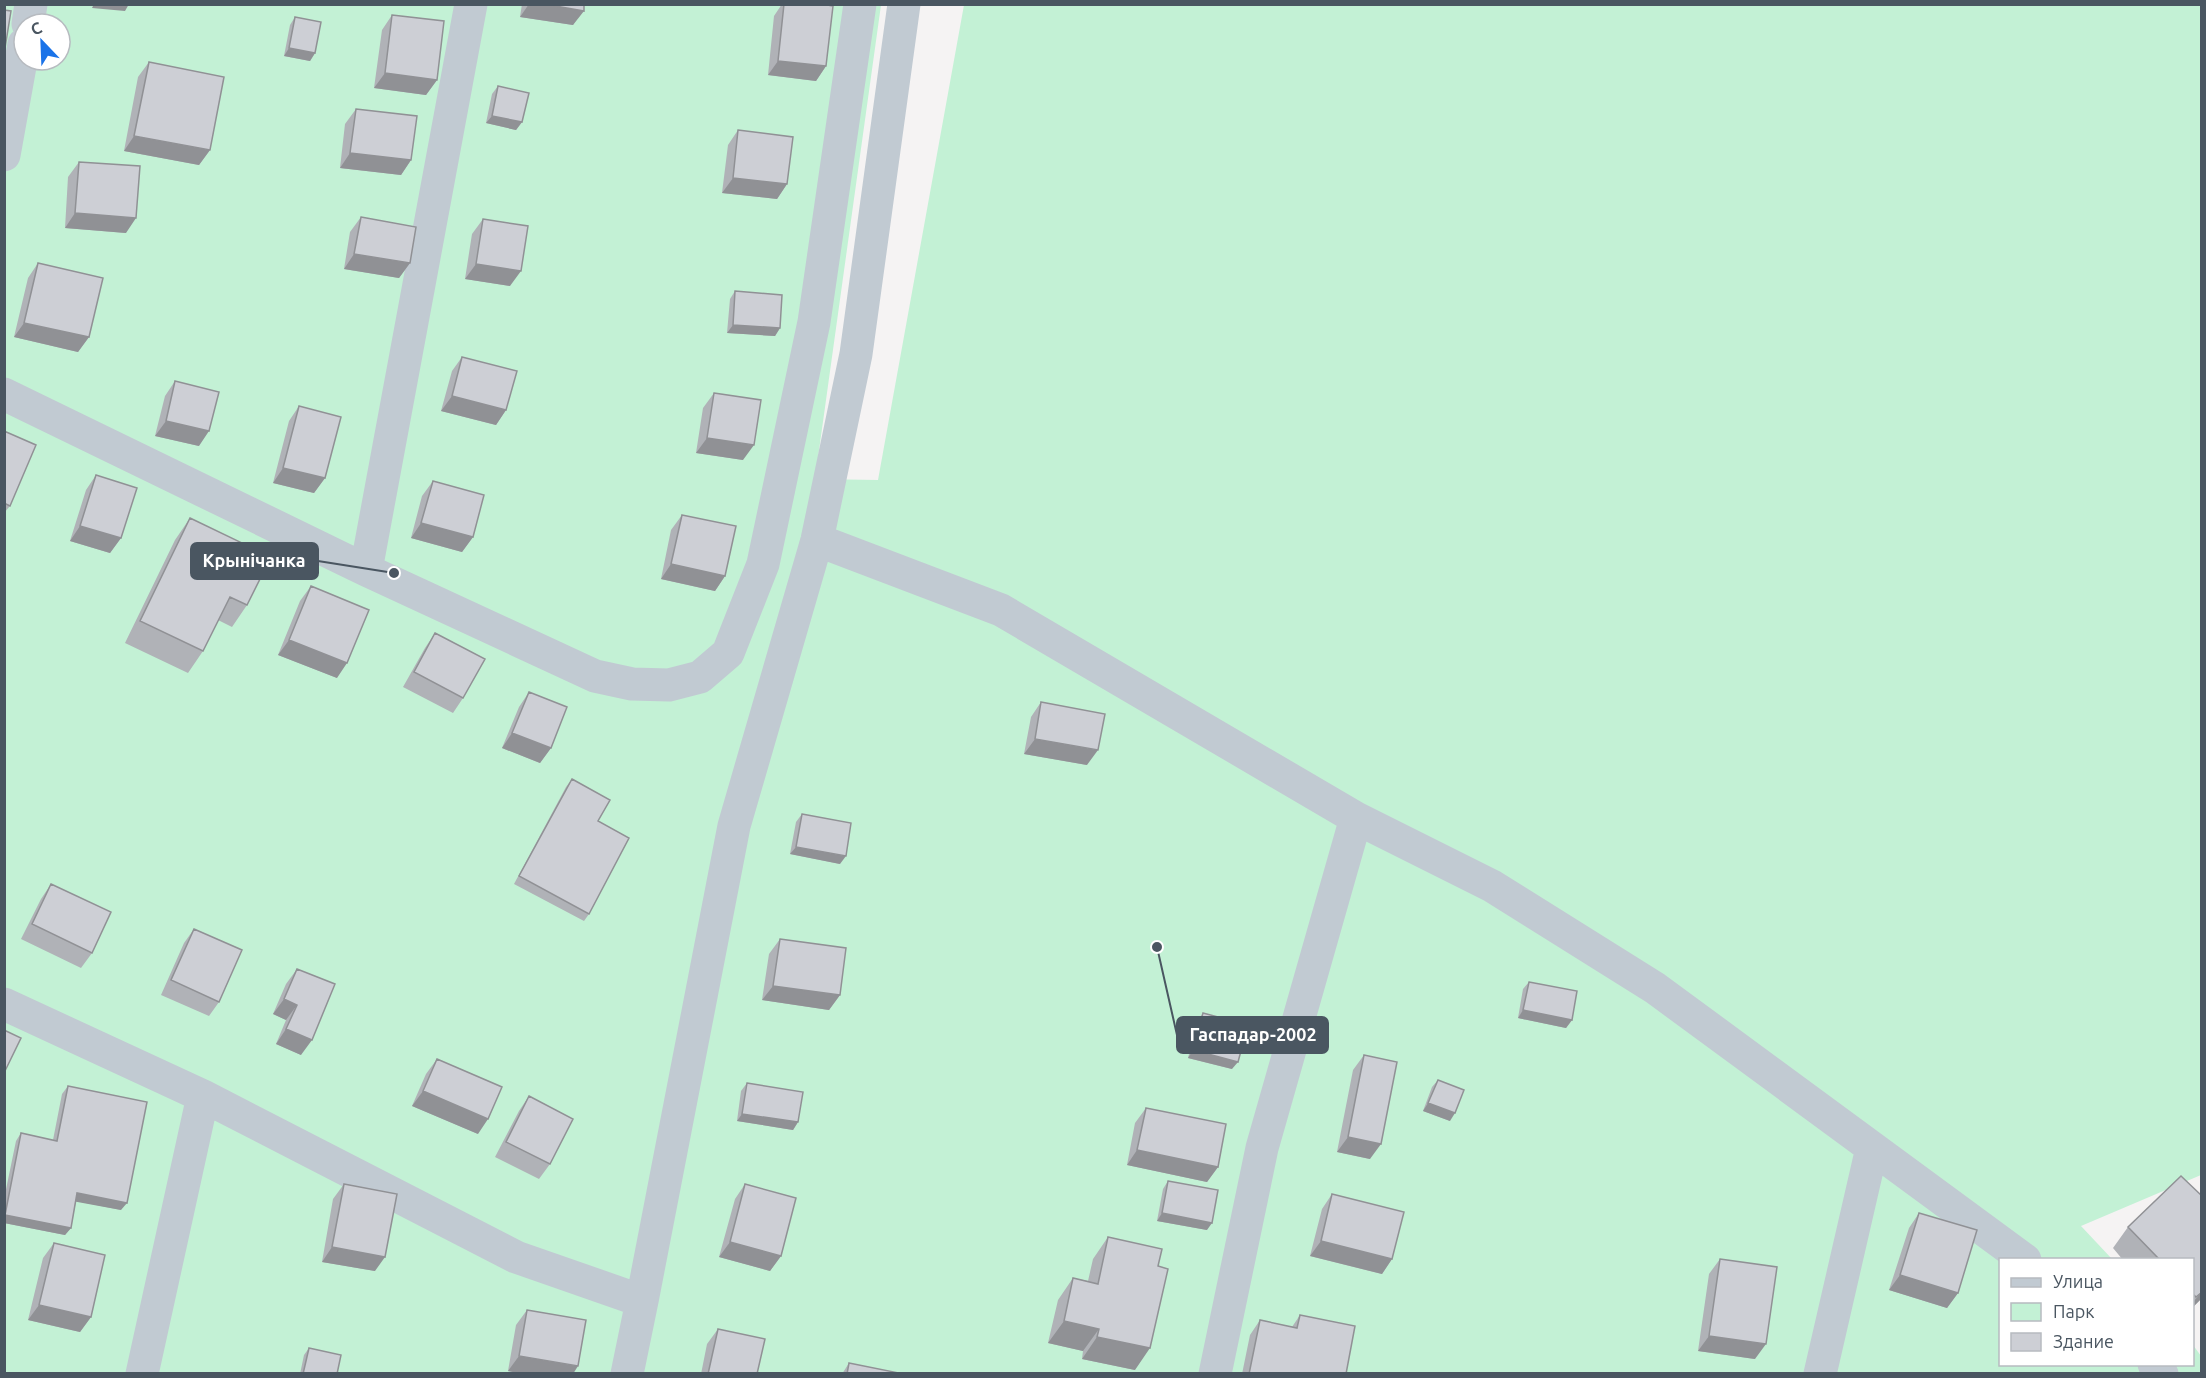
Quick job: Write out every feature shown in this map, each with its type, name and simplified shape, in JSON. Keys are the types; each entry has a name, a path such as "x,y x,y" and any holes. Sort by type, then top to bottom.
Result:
{"street":[{"path":"366,570 471,4"},
{"path":"4,394 366,570 596,676 632,684 669,685 700,677 728,653 763,564 814,322 861,4"},
{"path":"627,1374 734,826 817,540 856,354 904,4"},
{"path":"4,155 19,72"},
{"path":"817,540 1001,610 1356,818 1492,886 1655,988 2022,1258"},
{"path":"1215,1374 1262,1148 1356,818"},
{"path":"4,1004 203,1096 516,1257 642,1301"},
{"path":"142,1374 203,1096"},
{"path":"1820,1374 1872,1148"}],"green space":[{"path":"5,5 881,5 815,479 878,480 964,5 2201,5 2201,1175 2081,1226 2111,1258 1999,1258 1999,1366 2194,1366 2194,1346 2201,1356 2201,1373 5,1374"}],"building":[{"path":"544,4 584,4 584,11"},
{"path":"784,4 833,6 826,66 778,61"},
{"path":"4,10 11,11 5,48 4,48"},
{"path":"392,15 444,21 437,80 385,73"},
{"path":"295,17 321,22 315,53 289,48"},
{"path":"149,62 224,77 210,150 134,136"},
{"path":"498,86 529,93 522,122 492,116"},
{"path":"356,109 417,116 411,160 350,153"},
{"path":"738,130 793,137 787,184 733,178"},
{"path":"79,162 140,166 136,218 75,213"},
{"path":"361,217 416,227 410,263 354,254"},
{"path":"483,219 528,226 521,271 476,264"},
{"path":"38,263 103,278 89,337 24,323"},
{"path":"735,291 782,295 780,328 733,325"},
{"path":"462,357 517,371 506,410 452,396"},
{"path":"175,381 219,392 209,431 166,421"},
{"path":"714,393 761,400 754,445 707,438"},
{"path":"299,406 341,417 325,478 283,468"},
{"path":"4,431 36,445 10,506 4,503"},
{"path":"96,475 137,488 121,538 80,526"},
{"path":"433,481 484,495 473,537 421,523"},
{"path":"682,515 736,526 725,576 671,564"},
{"path":"190,518 271,557 247,605 230,597 203,651 140,621"},
{"path":"311,586 369,610 347,663 289,640"},
{"path":"435,633 485,659 463,698 414,672"},
{"path":"529,692 567,707 551,748 512,733"},
{"path":"1041,702 1105,714 1098,750 1035,739"},
{"path":"572,779 610,800 598,821 629,838 589,914 519,876"},
{"path":"802,814 851,823 846,856 796,847"},
{"path":"51,884 111,912 92,953 32,924"},
{"path":"194,929 242,950 219,1002 171,980"},
{"path":"780,939 846,948 840,995 773,986"},
{"path":"297,969 335,984 312,1040 286,1029 297,1005 284,999"},
{"path":"1529,982 1577,991 1572,1020 1523,1010"},
{"path":"1203,1013 1248,1025 1238,1062 1193,1050"},
{"path":"4,1030 21,1038 4,1073"},
{"path":"1364,1055 1397,1062 1381,1144 1348,1137"},
{"path":"437,1059 502,1087 488,1119 423,1091"},
{"path":"1438,1080 1464,1090 1455,1113 1428,1103"},
{"path":"747,1083 803,1092 798,1122 742,1114"},
{"path":"68,1086 147,1102 127,1203 77,1193 71,1228 5,1215 21,1133 57,1141"},
{"path":"529,1096 573,1119 550,1164 506,1142"},
{"path":"1146,1108 1226,1124 1218,1167 1137,1150"},
{"path":"2181,1176 2202,1196 2202,1292 2196,1297 2194,1295 2194,1258 2158,1258 2128,1227"},
{"path":"1168,1181 1218,1190 1212,1223 1162,1213"},
{"path":"344,1184 397,1194 385,1257 332,1247"},
{"path":"745,1184 796,1198 781,1256 730,1242"},
{"path":"1332,1194 1404,1212 1392,1259 1321,1241"},
{"path":"1919,1213 1977,1230 1958,1293 1900,1275"},
{"path":"1108,1237 1162,1249 1158,1266 1168,1269 1150,1348 1097,1337 1099,1329 1064,1321 1073,1278 1098,1284"},
{"path":"54,1243 105,1255 91,1317 39,1305"},
{"path":"1720,1259 1777,1267 1766,1344 1709,1336"},
{"path":"527,1310 586,1320 578,1366 519,1356"},
{"path":"1300,1315 1355,1326 1346,1374 1249,1374 1260,1320 1297,1328"},
{"path":"718,1329 765,1339 757,1374 708,1374"},
{"path":"309,1348 341,1355 337,1374 303,1374"},
{"path":"849,1363 899,1373 899,1374 847,1374"}],"place":[{"name":"Крынічанка","path":"394,573"},
{"name":"Гаспадар-2002","path":"1157,947"}]}
